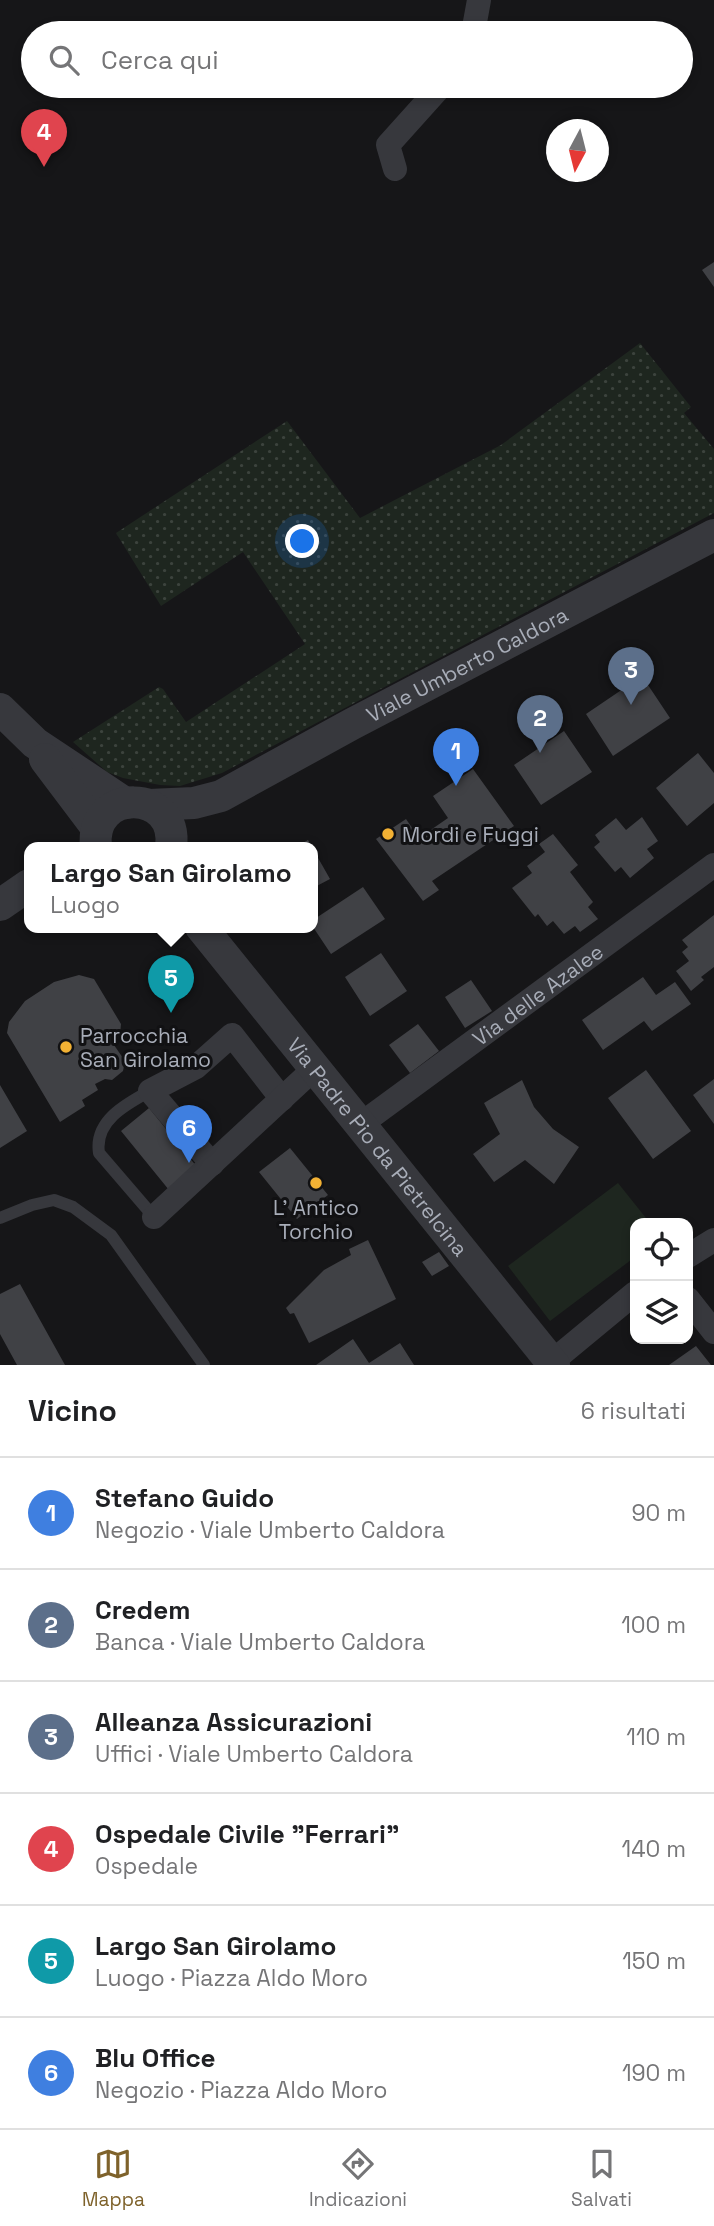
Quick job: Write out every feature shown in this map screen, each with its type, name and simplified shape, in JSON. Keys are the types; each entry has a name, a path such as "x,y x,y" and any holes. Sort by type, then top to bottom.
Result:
{"street":[{"path":"475,21 479,0"},
{"path":"395,170 388,145 430,98"},
{"name":"Viale Umberto Caldora","path":"137,804 194,803 221,796 352,724 714,535"},
{"path":"0,709 35,743 93,839"},
{"path":"35,743 137,804 162,814 166,820 170,842"},
{"name":"Viale Umberto Caldora","path":"174,842 221,796"},
{"path":"93,839 100,821 111,809 137,804"},
{"name":"Via delle Azalee","path":"361,1124 714,865"},
{"path":"0,906 24,889"},
{"path":"0,906 24,899"},
{"name":"Via Padre Pio da Pietrelcina","path":"206,933 551,1364"},
{"path":"212,1164 150,1091 196,1067 232,1035 282,1099"},
{"path":"154,1217 315,1068"},
{"path":"693,1253 714,1240"},
{"path":"551,1364 630,1297"},
{"path":"693,1305 714,1332"}],"lane":[{"path":"150,1091 128,1103 111,1117 101,1131 98,1144 99,1153 154,1217"},
{"path":"0,1219 32,1205 54,1200 73,1207 111,1235 204,1365"}],"shaded area":[{"path":"640,343 691,407 684,413 714,449 714,513 222,773 180,786 123,778 107,772 73,742 159,687 186,722 305,644 243,552 161,606 116,533 287,421 360,518 501,445"},
{"path":"618,1183 646,1218 630,1218 630,1261 550,1321 508,1266"}],"building":[{"path":"714,262 714,287 702,270"},
{"path":"642,676 670,718 613,756 586,714"},
{"path":"564,731 592,772 541,805 514,765"},
{"path":"698,753 714,773 714,803 687,826 656,788"},
{"path":"473,769 514,826 432,881 439,890 423,901 376,839 406,819 419,838 448,818 433,796"},
{"path":"642,817 658,841 647,849 654,858 630,878 621,867 615,872 594,847 600,842 595,835 616,818 626,830"},
{"path":"553,834 578,865 570,872 593,902 588,907 598,919 580,932 575,926 564,934 553,921 547,926 538,914 535,917 512,888 532,873 527,866 545,852 539,844"},
{"path":"318,858 330,879 318,885"},
{"path":"363,887 385,919 331,954 317,933 318,917"},
{"path":"714,915 714,967 701,977 704,980 691,991 676,971 689,961 682,952 688,947 682,940"},
{"path":"381,953 407,991 370,1016 345,977"},
{"name":"Parrocchia San Girolamo","path":"79,975 94,979 121,1024 120,1035 114,1045 125,1061 123,1071 112,1080 105,1079 95,1084 98,1090 82,1100 85,1106 60,1122 7,1033 9,1022 25,1001 54,982"},
{"path":"643,977 656,995 675,982 691,1004 652,1031 644,1021 603,1050 582,1020"},
{"path":"471,980 492,1011 465,1028 445,997"},
{"path":"418,1024 439,1051 410,1073 389,1045"},
{"path":"646,1070 691,1131 653,1159 608,1098"},
{"path":"714,1079 714,1124 693,1095"},
{"path":"522,1080 534,1107 553,1129 579,1147 554,1184 525,1160 494,1182 473,1154 500,1134 484,1103"},
{"path":"0,1085 27,1131 0,1148"},
{"path":"149,1108 197,1167 169,1190 121,1131"},
{"path":"290,1148 328,1195 297,1219 259,1172"},
{"path":"368,1240 396,1299 309,1343 294,1313 290,1314 286,1308 324,1270 351,1255 349,1249"},
{"path":"439,1252 449,1266 432,1276 422,1262"},
{"path":"20,1284 65,1365 17,1365 0,1334 0,1294"},
{"path":"353,1339 369,1363 400,1343 414,1365 316,1365"},
{"path":"696,1346 711,1365 669,1365"}],"place":[{"name":"Ospedale Civile \"Ferrari\"","path":"44,167"},
{"name":"Alleanza Assicurazioni","path":"631,705"},
{"name":"Credem","path":"540,753"},
{"name":"Stefano Guido","path":"456,786"},
{"name":"Mordi e Fuggi","path":"388,834"},
{"name":"Largo San Girolamo","path":"171,1013"},
{"name":"Parrocchia San Girolamo","path":"66,1047"},
{"name":"Blu Office","path":"189,1163"},
{"name":"L' Antico Torchio","path":"316,1183"}]}
